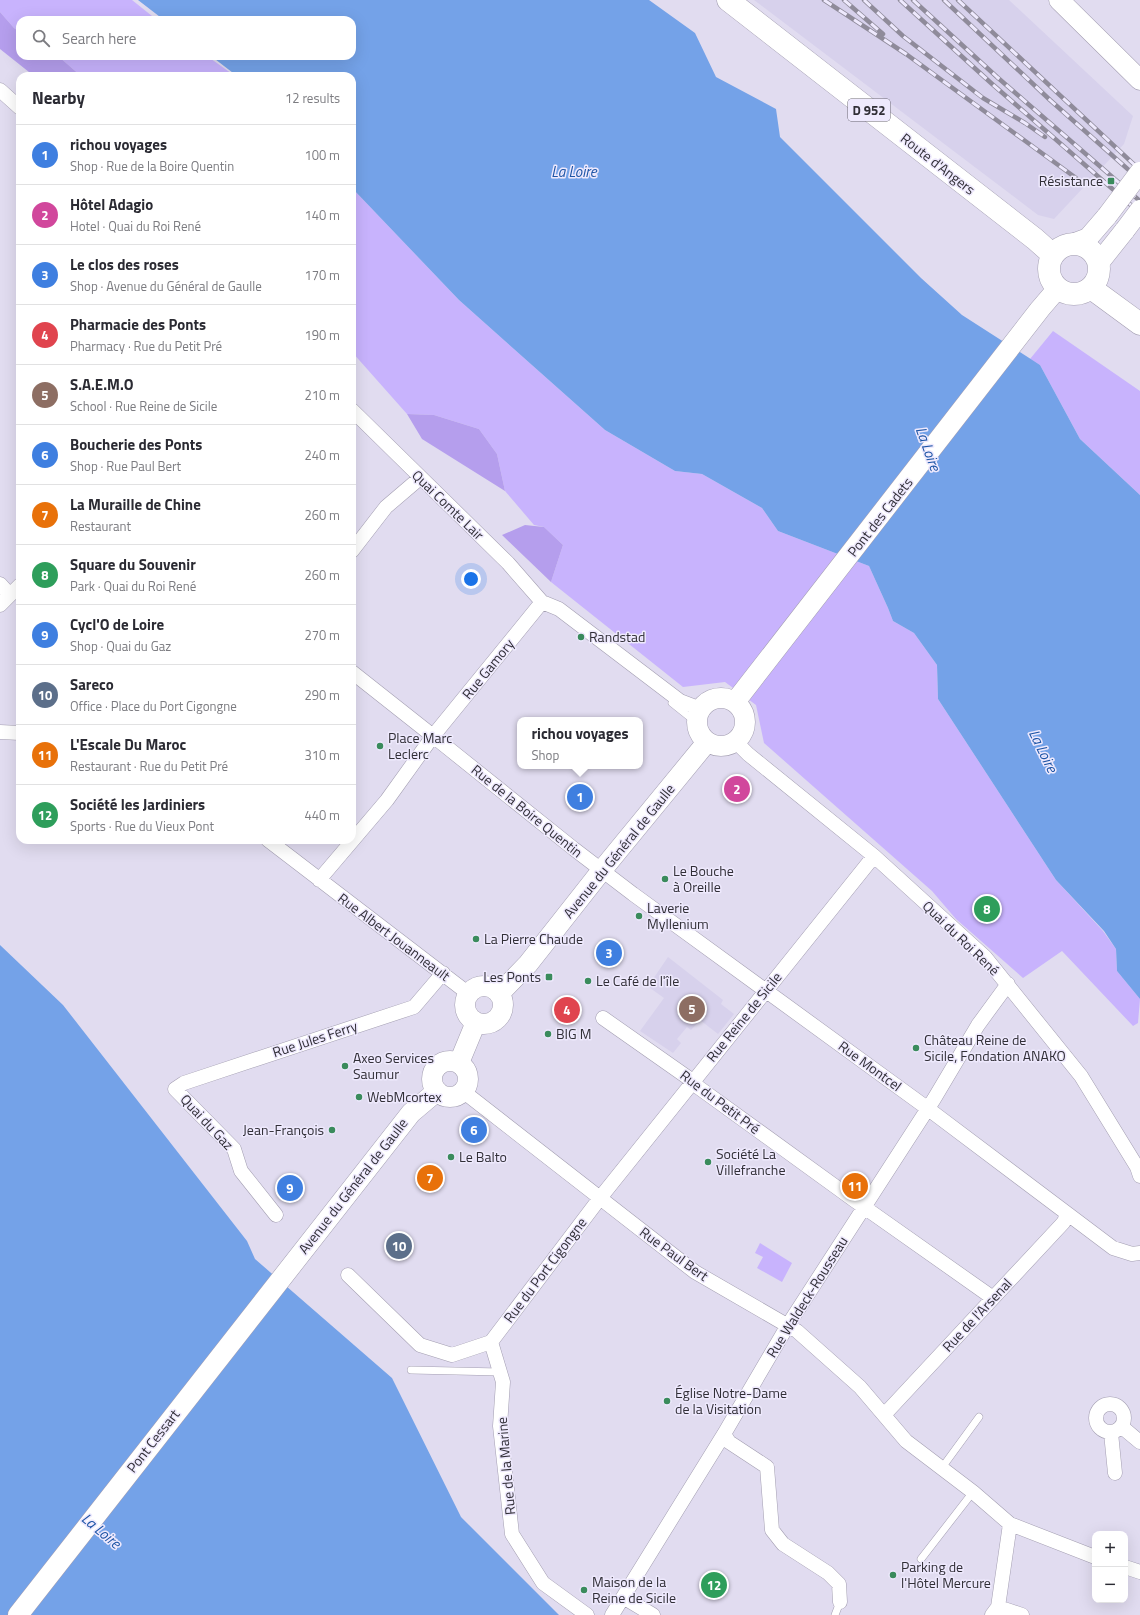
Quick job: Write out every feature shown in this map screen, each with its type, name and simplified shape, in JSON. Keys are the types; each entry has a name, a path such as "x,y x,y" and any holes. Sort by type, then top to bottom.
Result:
{"main road":[{"name":"Route d'Angers","path":"728,0 1035,239 1063,249"},
{"path":"1059,0 1140,80"},
{"path":"1063,249 1079,245 1091,251 1098,264 1098,277 1091,288 1085,292 1071,294 1058,288 1050,276 1050,262 1063,249 1088,238 1107,216 1140,172"},
{"path":"1098,264 1140,210"},
{"name":"Pont des Cadets","path":"735,702 1040,309 1058,288"},
{"path":"1091,288 1140,324"},
{"path":"728,698 735,702 741,707 745,714 745,729 741,736 736,742 729,746 714,746 707,742 698,731 699,716 706,703 713,699 728,698"},
{"name":"Avenue du Général de Gaulle","path":"499,994 528,964 602,870 707,742"},
{"path":"484,986 495,989 499,994 502,1000 502,1007 500,1014 496,1019 483,1023 476,1022 471,1018 465,1006 466,1000 473,989 484,986"},
{"path":"459,1063 476,1022"},
{"path":"447,1061 459,1063 464,1066 469,1076 469,1082 464,1092 458,1096 443,1096 437,1091 432,1079 433,1073 436,1067 447,1061"},
{"name":"Avenue du Général de Gaulle","path":"289,1267 411,1114 437,1091"},
{"name":"Pont Cessart","path":"18,1615 289,1267"}],"street":[{"path":"0,90 16,104"},
{"name":"Quai Comte Lair","path":"356,414 508,563 542,602 559,609 699,716"},
{"path":"356,546 386,507 420,478"},
{"path":"0,584 15,590 0,605"},
{"name":"Rue Gamory","path":"433,736 542,602"},
{"path":"356,675 433,736 387,800 356,836"},
{"path":"0,732 16,733"},
{"name":"Rue de la Boire Quentin","path":"433,736 602,870"},
{"name":"Quai du Roi René","path":"736,742 748,754 874,856 985,957 1081,1076 1137,1167 1140,1176"},
{"path":"273,844 319,880 350,844"},
{"name":"Rue Reine de Sicile","path":"600,1198 765,990 874,856"},
{"name":"Rue Montcel","path":"602,870 927,1108 1112,1248 1132,1254 1140,1254"},
{"name":"Rue Albert Jouanneault","path":"319,880 469,994"},
{"name":"Rue Jules Ferry","path":"175,1089 184,1083 414,1007 443,973"},
{"name":"Rue Waldeck-Rousseau","path":"612,1615 724,1434 788,1325 927,1108 978,1025 1008,984"},
{"name":"Rue du Petit Pré","path":"604,1018 864,1207 993,1298"},
{"name":"Quai du Gaz","path":"175,1089 234,1149 241,1171 276,1216"},
{"name":"Rue Paul Bert","path":"464,1092 695,1272 797,1331 860,1387 906,1441 973,1492 1010,1524"},
{"name":"Rue du Port Cigongne","path":"491,1342 600,1198"},
{"name":"Rue de l'Arsenal","path":"884,1415 1063,1223 1068,1215"},
{"path":"348,1274 420,1344 452,1355 491,1342"},
{"name":"Rue de la Marine","path":"491,1342 503,1382 500,1426 512,1534 543,1583 587,1615"},
{"path":"1115,1473 1116,1430 1140,1442"},
{"path":"724,1434 729,1442 767,1467 772,1530 783,1544 828,1573 839,1584 840,1602"},
{"path":"1022,1615 995,1611 1010,1524 1092,1555"},
{"path":"1128,1568 1140,1572"},
{"path":"623,1597 652,1615"}],"lane":[{"path":"411,1370 500,1372"},
{"path":"941,1469 979,1417"},
{"path":"921,1559 973,1492"},
{"path":"835,1615 840,1602"}],"shaded area":[{"path":"0,0 132,0 152,16 16,16 16,29 0,12"},
{"path":"754,0 1009,0 1133,116 1124,144 1054,219 1038,215"},
{"path":"0,12 16,29 16,60 63,60 76,72 29,72 0,49"},
{"path":"63,60 213,60 229,72 76,72"},
{"path":"356,192 459,300 605,430 675,471 702,474 762,508 778,531 869,566 893,621 914,633 937,665 938,699 1056,880 1103,931 1116,949 1117,971 1140,999 1138,1023 1133,1026 1062,951 1023,978 956,919 932,891 764,743 756,705 725,682 683,687 551,582 563,545 544,527 534,525 505,491 497,454 479,429 434,415 407,414 356,357"},
{"path":"1053,331 1140,391 1140,495 1080,439 1040,365 1030,359"},
{"path":"407,414 434,415 479,429 497,454 505,491 422,439"},
{"path":"525,525 544,527 563,545 551,582 502,535"},
{"path":"668,957 723,1000 721,1004 734,1014 718,1034 700,1020 691,1030 687,1027 677,1039 681,1043 673,1053 640,1031 664,998 650,988 653,979"},
{"path":"760,1243 792,1263 782,1282 757,1268 763,1257 755,1253"}],"water":[{"name":"La Loire","path":"138,0 649,0 695,33 716,77 776,109 780,137 921,278 962,315 1040,365 1080,439 1140,495 1140,999 1117,971 1116,949 1104,931 1056,880 938,699 937,665 914,633 893,621 869,566 778,531 762,508 702,474 675,471 605,430 459,300 356,192 356,72 232,72 216,60 356,60 356,16 159,16"},
{"name":"La Loire","path":"0,945 63,1005 247,1241 255,1259 392,1378 461,1517 559,1615 0,1615"}],"railway":[{"path":"824,0 906,54 1076,178"},
{"path":"844,0 883,34"},
{"path":"864,0 903,36 983,98 1025,123 1045,137"},
{"path":"900,0 991,83 1140,213"},
{"path":"913,0 997,77 1140,201"},
{"path":"944,0 1050,100 1140,180"},
{"path":"958,0 1140,170"}],"place":[{"name":"Résistance","path":"1111,181"},
{"name":"Randstad","path":"581,637"},
{"name":"Place Marc Leclerc","path":"380,746"},
{"name":"Hôtel Adagio","path":"737,789"},
{"name":"richou voyages","path":"580,797"},
{"name":"Le Bouche à Oreille","path":"665,879"},
{"name":"Square du Souvenir","path":"987,909"},
{"name":"Laverie Myllenium","path":"639,916"},
{"name":"La Pierre Chaude","path":"476,939"},
{"name":"Le clos des roses","path":"609,953"},
{"name":"Les Ponts","path":"549,977"},
{"name":"Le Café de l'île","path":"588,981"},
{"name":"S.A.E.M.O","path":"692,1009"},
{"name":"Pharmacie des Ponts","path":"567,1010"},
{"name":"BIG M","path":"548,1034"},
{"name":"Château Reine de Sicile, Fondation ANAKO","path":"916,1048"},
{"name":"Axeo Services Saumur","path":"345,1066"},
{"name":"WebMcortex","path":"359,1097"},
{"name":"Jean-François","path":"332,1130"},
{"name":"Boucherie des Ponts","path":"474,1130"},
{"name":"Le Balto","path":"451,1157"},
{"name":"Société La Villefranche","path":"708,1162"},
{"name":"La Muraille de Chine","path":"430,1178"},
{"name":"L'Escale Du Maroc","path":"855,1186"},
{"name":"Cycl'O de Loire","path":"290,1188"},
{"name":"Sareco","path":"399,1246"},
{"name":"Église Notre-Dame de la Visitation","path":"667,1401"},
{"name":"Parking de l'Hôtel Mercure","path":"893,1575"},
{"name":"Société les Jardiniers","path":"714,1585"},
{"name":"Maison de la Reine de Sicile","path":"584,1590"}]}
